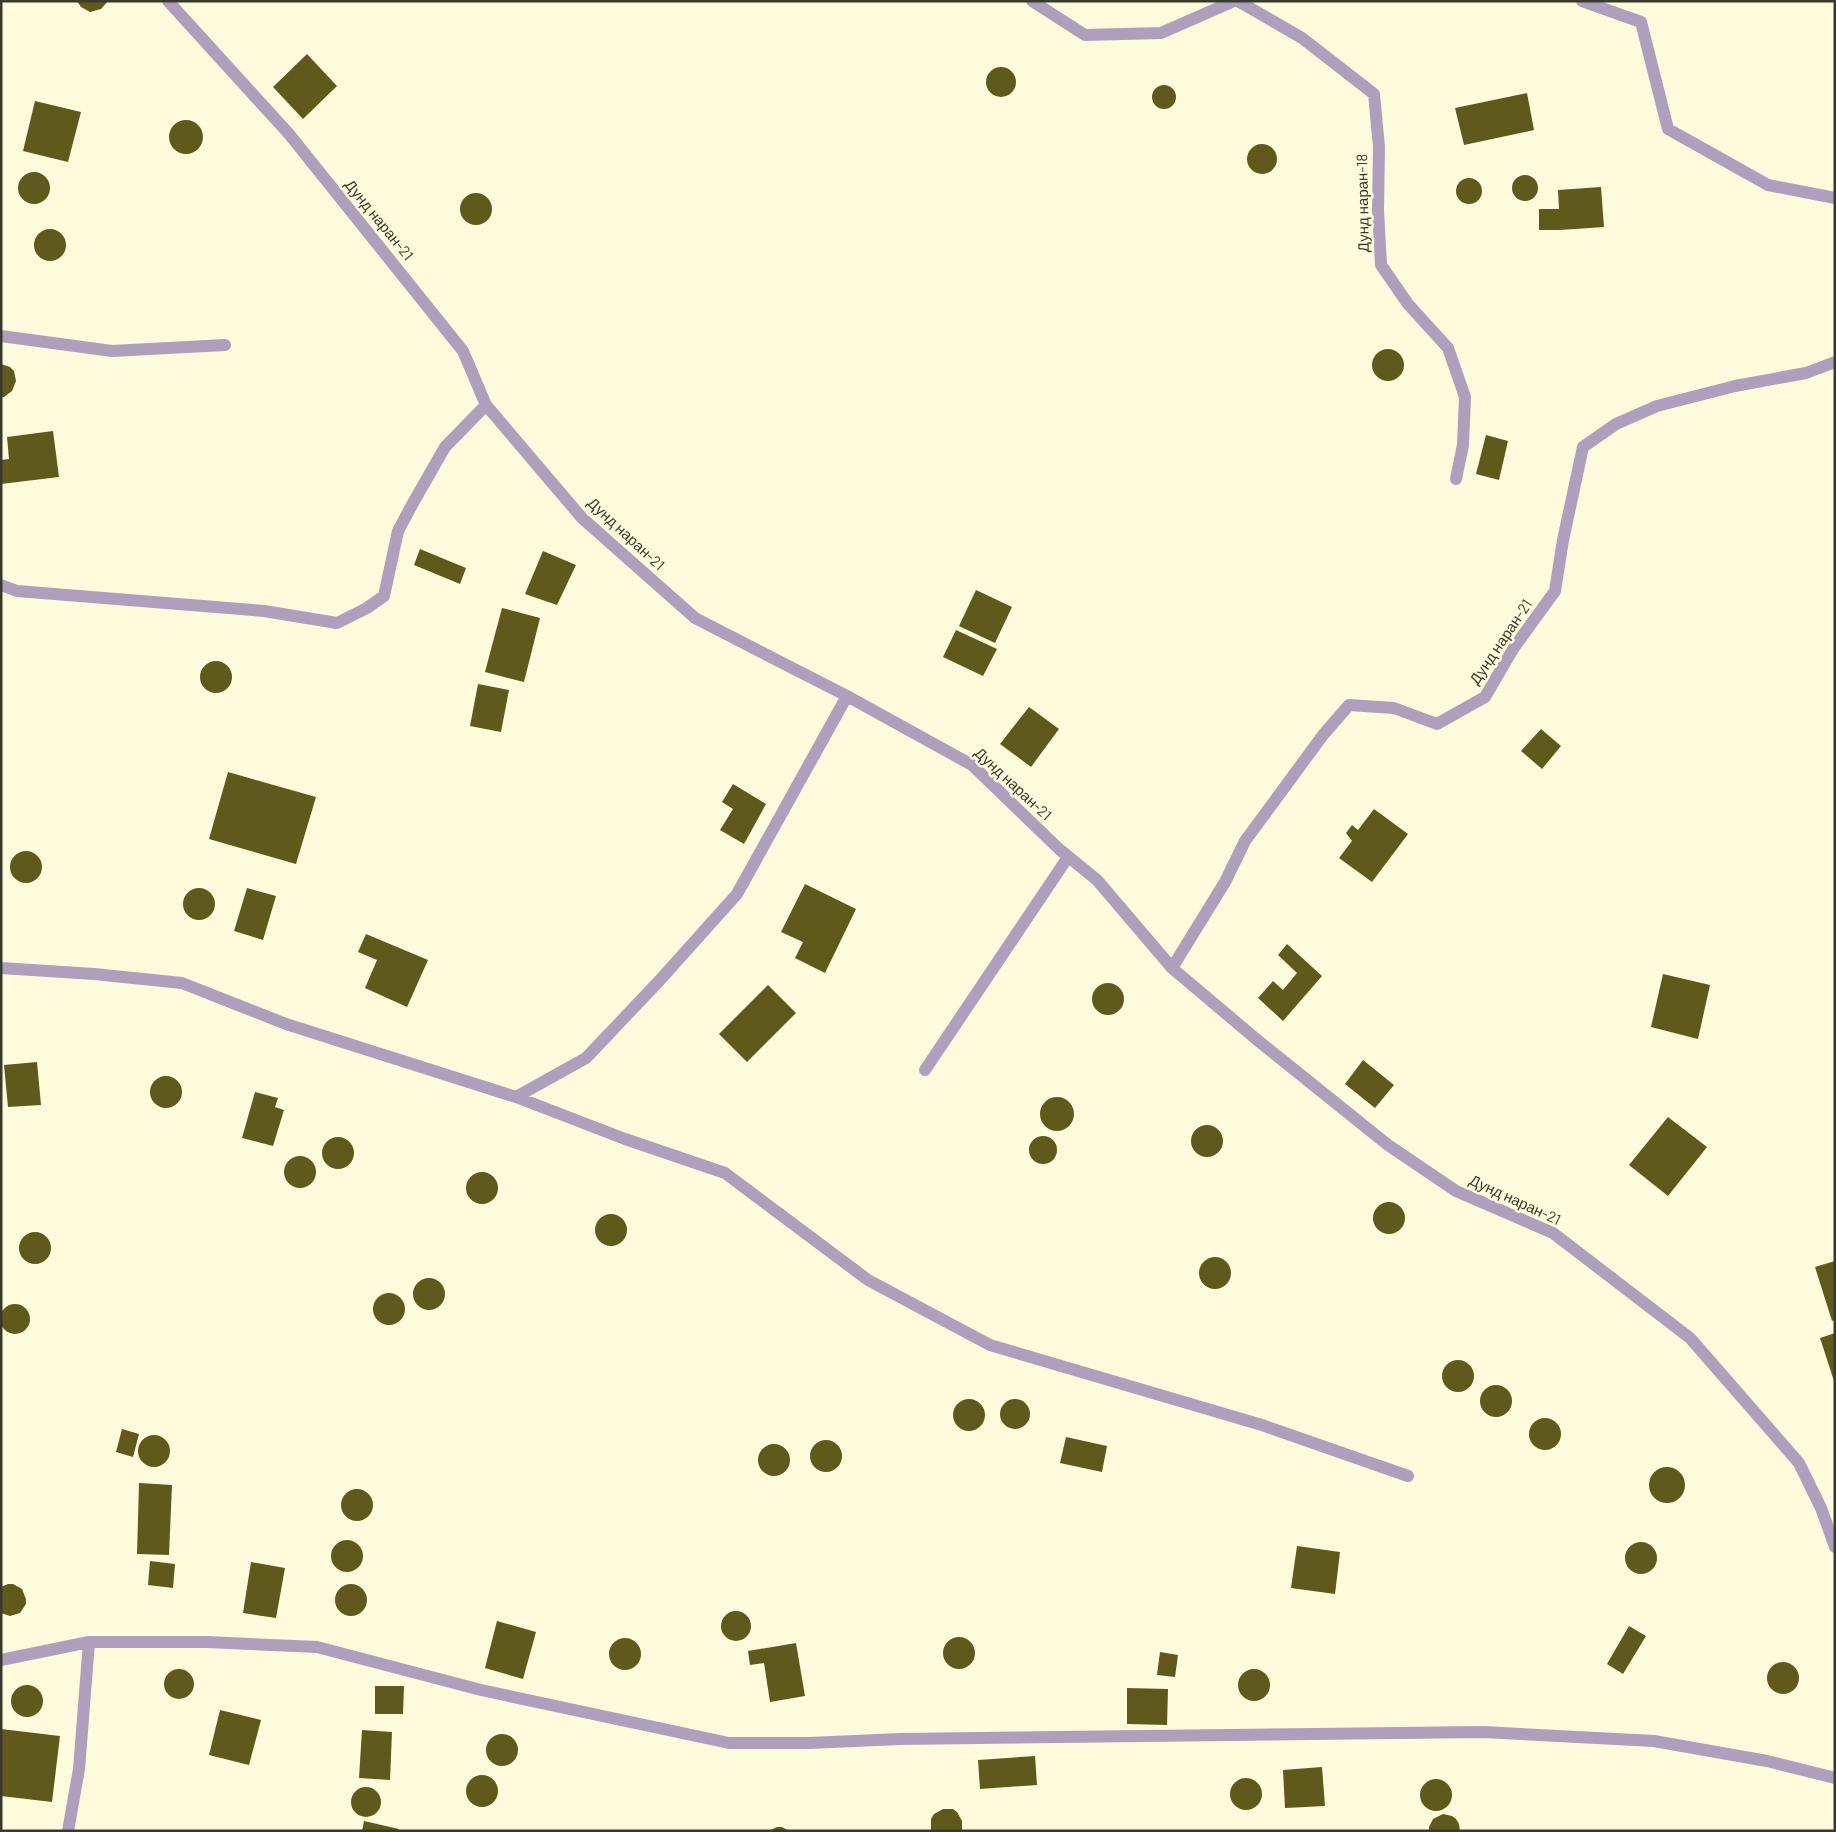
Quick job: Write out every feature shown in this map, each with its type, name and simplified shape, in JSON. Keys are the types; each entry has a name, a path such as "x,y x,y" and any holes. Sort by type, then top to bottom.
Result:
{"street":[{"name":"Дунд наран-21","path":"168,1 289,134 463,350 486,405 582,518 696,618 847,696 972,765 1068,857 1097,880 1172,968 1388,1145 1456,1191 1553,1233 1690,1338 1799,1463 1821,1508 1835,1548"},
{"path":"1032,1 1085,35 1161,33 1234,1"},
{"name":"Дунд наран-18","path":"1238,1 1302,38 1374,94 1379,147 1378,210 1381,265 1408,304 1448,348 1465,397 1463,445 1456,479"},
{"path":"1582,1 1641,22 1668,129 1768,185 1835,198"},
{"path":"1,336 112,351 225,344"},
{"name":"Дунд наран-21","path":"1172,968 1225,882 1245,841 1324,735 1349,705 1394,708 1437,724 1485,697 1513,649 1555,591 1584,447 1616,424 1656,406 1735,386 1806,373 1835,362"},
{"path":"1,585 17,591 264,611 337,623 367,608 384,596 398,532 412,503 445,447 486,405"},
{"path":"516,1097 586,1058 660,980 737,894 847,696"},
{"path":"925,1070 1068,857"},
{"path":"1,968 94,974 182,983 286,1024 516,1097 625,1139 725,1173 868,1280 990,1345 1262,1425 1408,1476"},
{"path":"1,1660 89,1642 208,1642 317,1648 481,1690 729,1743 809,1743 900,1739 1483,1732 1654,1740 1768,1762 1835,1778"},
{"path":"68,1831 80,1769 89,1642"}],"building":[{"path":"77,1 108,1 101,9 90,12 81,7"},
{"path":"307,54 337,86 303,119 273,87"},
{"path":"1001,67 1007,68 1015,76 1015,88 1007,96 1001,97 995,96 987,88 986,82 987,76 995,68"},
{"path":"1164,85 1173,88 1176,97 1173,106 1164,109 1155,106 1152,97 1155,88"},
{"path":"1527,93 1534,130 1464,145 1455,108"},
{"path":"35,101 81,112 68,162 23,151"},
{"path":"186,120 193,121 198,125 202,130 202,144 198,149 193,153 186,154 179,153 174,149 170,144 169,137 170,130 174,125 179,121"},
{"path":"1262,144 1268,145 1276,153 1276,165 1268,173 1262,174 1256,173 1248,165 1247,159 1248,153 1256,145"},
{"path":"34,172 46,176 50,188 46,200 34,204 22,200 18,188 22,176"},
{"path":"1525,175 1534,179 1538,188 1534,197 1525,201 1516,197 1512,188 1516,179"},
{"path":"1469,178 1479,181 1482,191 1479,201 1469,204 1459,201 1456,191 1459,181"},
{"path":"1601,187 1604,227 1539,230 1539,209 1559,209 1558,190"},
{"path":"476,193 482,194 487,198 491,203 491,215 487,220 482,224 476,225 470,224 465,220 461,215 460,209 461,203 465,198 470,194"},
{"path":"50,229 62,233 66,245 62,257 50,261 38,257 34,245 38,233"},
{"path":"1388,349 1394,350 1399,354 1403,359 1403,371 1399,376 1394,380 1388,381 1382,380 1377,376 1373,371 1372,365 1373,359 1377,354 1382,350"},
{"path":"1,364 10,367 14,371 16,381 12,391 4,397 1,397"},
{"path":"53,431 59,477 1,484 1,460 9,459 7,437"},
{"path":"1486,435 1508,441 1499,480 1476,474"},
{"path":"420,549 466,568 460,584 414,565"},
{"path":"543,551 576,565 557,605 525,594"},
{"path":"976,590 1012,607 995,643 959,626"},
{"path":"502,608 540,618 524,682 485,672"},
{"path":"956,630 997,649 983,676 943,657"},
{"path":"216,661 228,665 232,677 228,689 216,693 204,689 200,677 204,665"},
{"path":"478,684 509,690 501,732 470,726"},
{"path":"1029,707 1059,729 1031,767 1000,744"},
{"path":"1541,729 1561,746 1542,769 1521,751"},
{"path":"228,772 316,797 296,864 209,839"},
{"path":"733,784 766,804 744,844 720,830 733,809 722,802"},
{"path":"1374,809 1408,834 1372,882 1339,858 1352,841 1346,833 1352,825 1358,830"},
{"path":"26,851 38,855 42,867 38,879 26,883 14,879 10,867 14,855"},
{"path":"805,884 856,909 825,973 795,958 803,942 781,932"},
{"path":"199,888 211,892 215,904 211,916 199,920 187,916 183,904 187,892"},
{"path":"247,888 276,896 263,940 234,931"},
{"path":"366,934 428,960 407,1007 365,988 377,960 358,952"},
{"path":"1287,944 1322,976 1283,1021 1258,998 1273,981 1283,990 1297,973 1278,955"},
{"path":"1663,974 1710,985 1698,1039 1651,1027"},
{"path":"1108,983 1114,984 1119,988 1123,993 1123,1005 1119,1010 1114,1014 1108,1015 1102,1014 1097,1010 1093,1005 1092,999 1093,993 1097,988 1102,984"},
{"path":"768,985 796,1013 747,1062 719,1034"},
{"path":"1363,1060 1394,1085 1375,1108 1345,1084"},
{"path":"37,1062 41,1105 8,1107 4,1065"},
{"path":"166,1076 172,1077 177,1081 181,1086 181,1098 177,1103 172,1107 166,1108 160,1107 155,1103 151,1098 150,1092 151,1086 155,1081 160,1077"},
{"path":"255,1092 278,1098 275,1107 284,1110 273,1146 242,1138"},
{"path":"1057,1097 1069,1102 1074,1114 1069,1126 1057,1131 1045,1126 1040,1114 1045,1102"},
{"path":"1668,1117 1707,1147 1668,1196 1629,1165"},
{"path":"1207,1125 1213,1126 1218,1130 1222,1135 1222,1147 1218,1152 1213,1156 1207,1157 1201,1156 1196,1152 1192,1147 1191,1141 1192,1135 1196,1130 1201,1126"},
{"path":"1043,1136 1053,1140 1057,1150 1053,1160 1043,1164 1033,1160 1029,1150 1033,1140"},
{"path":"338,1137 344,1138 349,1142 353,1147 353,1159 349,1164 344,1168 338,1169 332,1168 327,1164 323,1159 322,1153 323,1147 327,1142 332,1138"},
{"path":"300,1156 306,1157 311,1161 315,1166 315,1178 311,1183 306,1187 300,1188 294,1187 289,1183 285,1178 284,1172 285,1166 289,1161 294,1157"},
{"path":"482,1172 488,1173 493,1177 497,1182 497,1194 493,1199 488,1203 482,1204 476,1203 471,1199 467,1194 466,1188 467,1182 471,1177 476,1173"},
{"path":"1389,1202 1395,1203 1400,1207 1404,1212 1404,1224 1400,1229 1395,1233 1389,1234 1383,1233 1378,1229 1374,1224 1373,1218 1374,1212 1378,1207 1383,1203"},
{"path":"611,1214 617,1215 622,1219 626,1224 626,1236 622,1241 617,1245 611,1246 605,1245 600,1241 596,1236 595,1230 596,1224 600,1219 605,1215"},
{"path":"35,1232 41,1233 46,1237 50,1242 50,1254 46,1259 41,1263 35,1264 29,1263 24,1259 20,1254 19,1248 20,1242 24,1237 29,1233"},
{"path":"1215,1257 1221,1258 1226,1262 1230,1267 1230,1279 1226,1284 1221,1288 1215,1289 1209,1288 1204,1284 1200,1279 1199,1273 1200,1267 1204,1262 1209,1258"},
{"path":"1835,1261 1835,1320 1832,1321 1815,1267"},
{"path":"429,1278 435,1279 440,1283 444,1288 444,1300 440,1305 435,1309 429,1310 423,1309 418,1305 414,1300 413,1294 414,1288 418,1283 423,1279"},
{"path":"389,1293 395,1294 400,1298 404,1303 404,1315 400,1320 395,1324 389,1325 383,1324 378,1320 374,1315 373,1309 374,1303 378,1298 383,1294"},
{"path":"15,1304 26,1308 30,1319 26,1330 15,1334 4,1330 0,1319 4,1308"},
{"path":"1835,1333 1835,1381 1834,1381 1820,1338"},
{"path":"1458,1360 1464,1361 1469,1365 1473,1370 1473,1382 1469,1387 1464,1391 1458,1392 1452,1391 1447,1387 1443,1382 1442,1376 1443,1370 1447,1365 1452,1361"},
{"path":"1496,1385 1507,1390 1512,1401 1507,1412 1496,1417 1485,1412 1480,1401 1485,1390"},
{"path":"969,1399 975,1400 980,1404 984,1409 984,1421 980,1426 975,1430 969,1431 963,1430 958,1426 954,1421 953,1415 954,1409 958,1404 963,1400"},
{"path":"1015,1399 1026,1403 1030,1414 1026,1425 1015,1429 1004,1425 1000,1414 1004,1403"},
{"path":"1545,1418 1551,1419 1556,1423 1560,1428 1560,1440 1556,1445 1551,1449 1545,1450 1539,1449 1534,1445 1530,1440 1529,1434 1530,1428 1534,1423 1539,1419"},
{"path":"122,1429 139,1434 133,1457 116,1452"},
{"path":"154,1435 160,1436 165,1440 169,1445 169,1457 165,1462 160,1466 154,1467 148,1466 143,1462 139,1457 138,1451 139,1445 143,1440 148,1436"},
{"path":"1066,1437 1107,1446 1102,1472 1060,1463"},
{"path":"826,1440 832,1441 837,1445 841,1450 841,1462 837,1467 832,1471 826,1472 820,1471 815,1467 811,1462 810,1456 811,1450 815,1445 820,1441"},
{"path":"774,1444 780,1445 785,1449 789,1454 789,1466 785,1471 780,1475 774,1476 768,1475 763,1471 759,1466 758,1460 759,1454 763,1449 768,1445"},
{"path":"1667,1467 1674,1468 1680,1472 1684,1478 1684,1492 1680,1498 1674,1502 1667,1503 1660,1502 1654,1498 1650,1492 1649,1485 1650,1478 1654,1472 1660,1468"},
{"path":"139,1483 172,1485 169,1555 137,1554"},
{"path":"357,1489 363,1490 368,1494 372,1499 372,1511 368,1516 363,1520 357,1521 351,1520 346,1516 342,1511 341,1505 342,1499 346,1494 351,1490"},
{"path":"347,1540 353,1541 358,1545 362,1550 362,1562 358,1567 353,1571 347,1572 341,1571 336,1567 332,1562 331,1556 332,1550 336,1545 341,1541"},
{"path":"1641,1542 1647,1543 1652,1547 1656,1552 1656,1564 1652,1569 1647,1573 1641,1574 1635,1573 1630,1569 1626,1564 1625,1558 1626,1552 1630,1547 1635,1543"},
{"path":"1297,1546 1340,1552 1335,1594 1291,1588"},
{"path":"150,1561 175,1564 173,1588 148,1585"},
{"path":"251,1562 285,1568 276,1618 243,1613"},
{"path":"13,1584 22,1589 26,1599 26,1604 20,1613 10,1616 1,1613 1,1587"},
{"path":"351,1584 357,1585 362,1589 366,1594 366,1606 362,1611 357,1615 351,1616 345,1615 340,1611 336,1606 335,1600 336,1594 340,1589 345,1585"},
{"path":"736,1611 742,1612 750,1620 750,1632 742,1640 736,1641 730,1640 722,1632 721,1626 722,1620 730,1612"},
{"path":"497,1621 536,1632 523,1679 485,1668"},
{"path":"1629,1626 1646,1636 1623,1674 1607,1664"},
{"path":"959,1637 965,1638 970,1642 974,1647 974,1659 970,1664 965,1668 959,1669 953,1668 948,1664 944,1659 943,1653 944,1647 948,1642 953,1638"},
{"path":"625,1638 631,1639 636,1643 640,1648 640,1660 636,1665 631,1669 625,1670 619,1669 614,1665 610,1660 609,1654 610,1648 614,1643 619,1639"},
{"path":"796,1643 805,1696 770,1702 764,1663 750,1665 748,1651"},
{"path":"1160,1652 1178,1655 1175,1677 1157,1675"},
{"path":"1783,1662 1789,1663 1794,1667 1798,1672 1798,1684 1794,1689 1789,1693 1783,1694 1777,1693 1772,1689 1768,1684 1767,1678 1768,1672 1772,1667 1777,1663"},
{"path":"179,1669 190,1673 194,1684 190,1695 179,1699 168,1695 164,1684 168,1673"},
{"path":"1254,1669 1260,1670 1265,1674 1269,1679 1269,1691 1265,1696 1260,1700 1254,1701 1248,1700 1243,1696 1239,1691 1238,1685 1239,1679 1243,1674 1248,1670"},
{"path":"27,1685 33,1686 38,1690 42,1695 42,1707 38,1712 33,1716 27,1717 21,1716 16,1712 12,1707 11,1701 12,1695 16,1690 21,1686"},
{"path":"375,1686 404,1686 403,1714 375,1714"},
{"path":"1127,1688 1168,1689 1167,1725 1127,1724"},
{"path":"220,1710 261,1720 249,1765 209,1755"},
{"path":"1,1729 60,1736 52,1802 1,1796"},
{"path":"362,1730 392,1732 390,1780 359,1778"},
{"path":"502,1734 508,1735 513,1739 517,1744 517,1756 513,1761 508,1765 502,1766 496,1765 491,1761 487,1756 486,1750 487,1744 491,1739 496,1735"},
{"path":"1035,1756 1037,1785 980,1789 978,1760"},
{"path":"1322,1767 1325,1806 1285,1808 1283,1770"},
{"path":"482,1775 488,1776 493,1780 497,1785 497,1797 493,1802 488,1806 482,1807 476,1806 471,1802 467,1797 466,1791 467,1785 471,1780 476,1776"},
{"path":"1246,1778 1252,1779 1257,1783 1261,1788 1261,1800 1257,1805 1252,1809 1246,1810 1240,1809 1235,1805 1231,1800 1230,1794 1231,1788 1235,1783 1240,1779"},
{"path":"1436,1779 1442,1780 1447,1784 1451,1789 1451,1801 1447,1806 1442,1810 1436,1811 1430,1810 1425,1806 1421,1801 1420,1795 1421,1789 1425,1784 1430,1780"},
{"path":"366,1787 377,1791 381,1802 377,1813 366,1817 355,1813 351,1802 355,1791"},
{"path":"943,1809 953,1809 957,1812 962,1821 962,1831 931,1831 931,1819 934,1814"},
{"path":"1443,1814 1456,1819 1460,1831 1429,1831 1433,1819"},
{"path":"364,1821 399,1829 398,1831 362,1831"},
{"path":"782,1827 789,1831 769,1831"}]}
